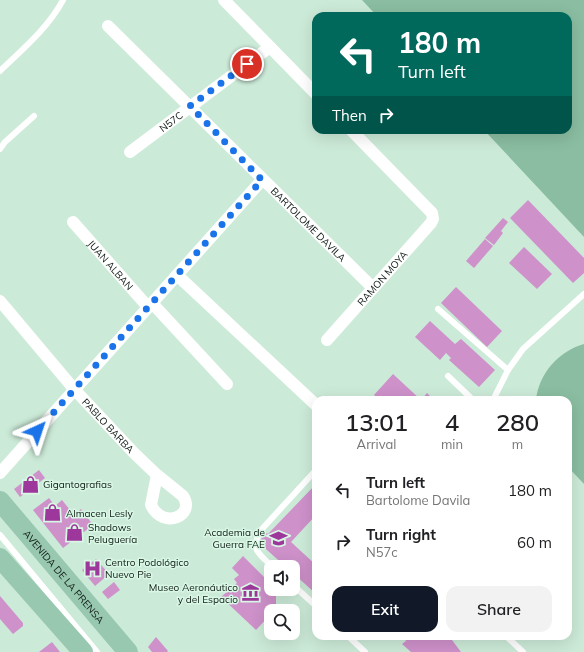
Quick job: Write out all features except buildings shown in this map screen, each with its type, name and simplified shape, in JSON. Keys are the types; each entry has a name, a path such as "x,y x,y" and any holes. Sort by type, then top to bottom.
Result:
{"main road":[{"name":"AVENIDA DE LA PRENSA","path":"0,501 120,649"},
{"path":"0,558 83,652"}],"street":[{"path":"224,0 312,90"},
{"name":"BARTOLOME DAVILA","path":"108,26 190,106 262,180 373,288"},
{"name":"N57C","path":"130,152 270,47"},
{"name":"RAMON MOYA","path":"327,340 431,223 433,218 432,213 355,134"},
{"path":"0,474 74,389 262,180"},
{"name":"JUAN ALBAN","path":"73,222 150,305 227,384"},
{"path":"177,275 312,401"},
{"name":"PABLO BARBA","path":"0,301 74,389 134,453 157,475"}],"lane":[{"path":"0,71 46,25 63,0"},
{"path":"0,149 5,142 34,116"},
{"path":"495,396 508,370 523,349 584,294"},
{"path":"438,309 508,370"},
{"path":"448,376 470,396"},
{"path":"264,560 255,547 256,538 262,529 312,474"},
{"path":"0,510 25,541"},
{"path":"0,535 97,652"},
{"path":"300,591 312,602"},
{"path":"352,640 365,652"},
{"path":"510,640 520,651"}],"green space":[{"path":"362,0 584,0 584,237 488,134 572,134 572,12 373,12"},
{"path":"584,344 584,484 572,471 572,396 537,396 541,381 552,364 566,352"}],"place":[{"name":"Gigantografias","path":"30,484"},
{"name":"Almacen Lesly","path":"53,513"},
{"name":"Shadows Peluguería","path":"75,533"},
{"name":"Academia de Guerra FAE","path":"278,538"},
{"name":"Centro Podológico Nuevo Pie","path":"92,568"},
{"name":"Museo Aeronáutico y del Espacio","path":"251,593"}],"route":[{"path":"37,431 262,180 190,106 247,64"}]}
